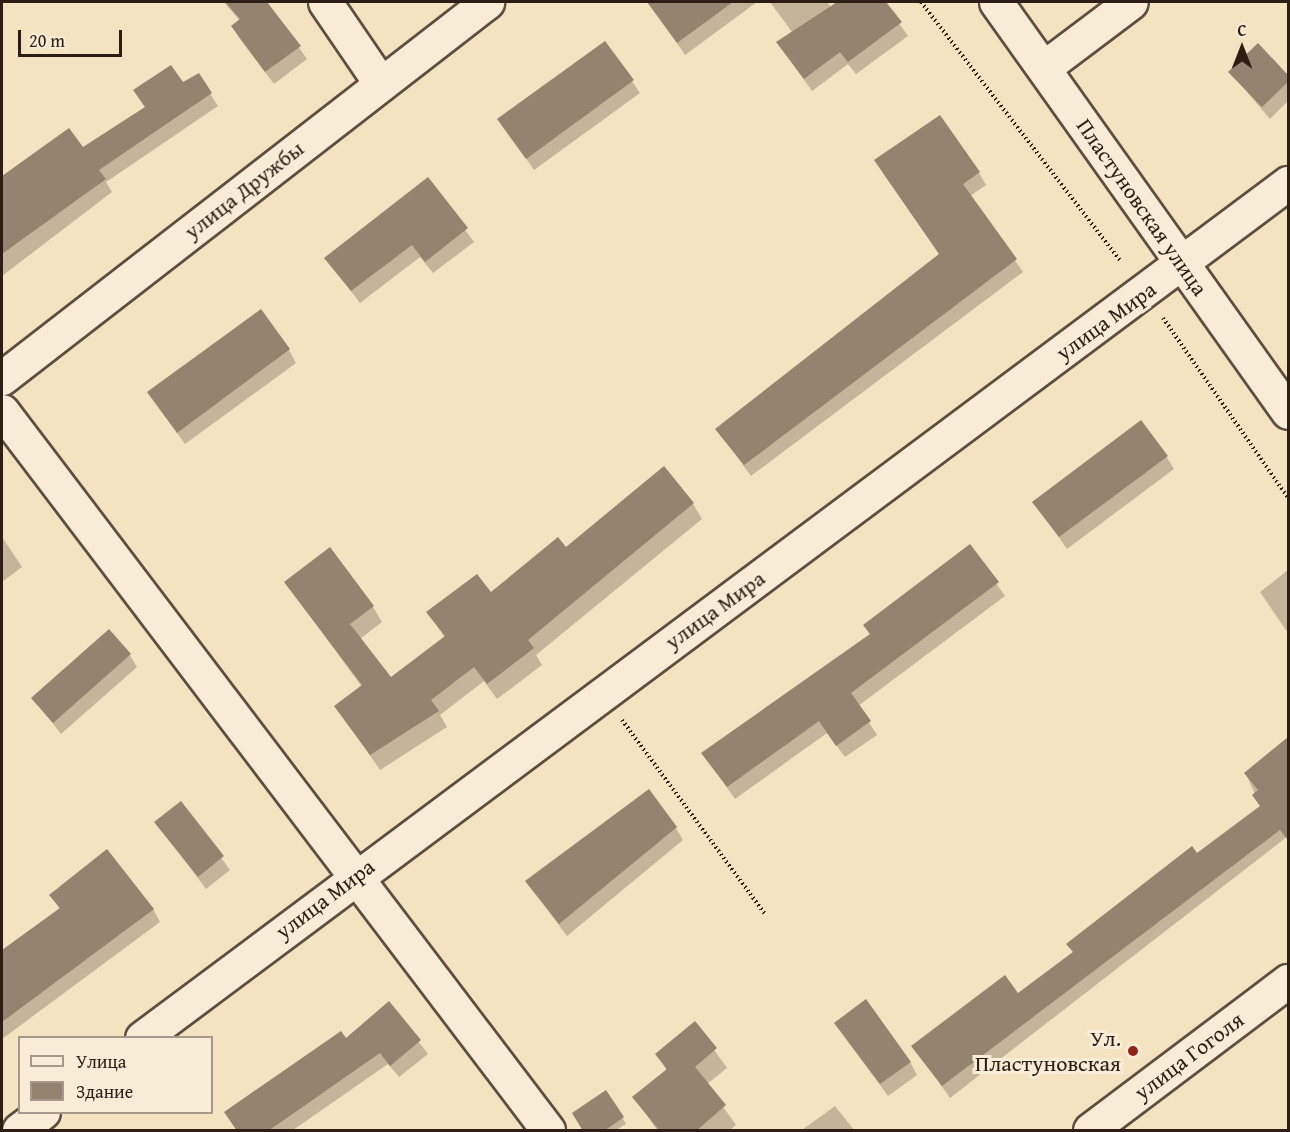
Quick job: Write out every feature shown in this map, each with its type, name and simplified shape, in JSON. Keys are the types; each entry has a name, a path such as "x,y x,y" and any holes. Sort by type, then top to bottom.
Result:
{"street":[{"path":"325,2 381,84"},
{"name":"улица Дружбы","path":"2,378 487,2"},
{"name":"Пластуновская улица","path":"996,2 1046,66 1182,265 1288,412"},
{"path":"1046,66 1131,2"},
{"name":"улица Мира","path":"145,1036 602,693 1182,265 1288,183"},
{"path":"2,411 548,1131"},
{"name":"улица Гоголя","path":"1090,1131 1288,981"},
{"path":"19,1131 42,1114"}],"path":[{"path":"921,2 1121,262"},
{"path":"1163,317 1288,498"},
{"path":"602,693 766,915"}],"building":[{"path":"225,2 267,2 301,46 265,72 231,26 240,19"},
{"path":"647,2 733,2 677,43"},
{"path":"837,2 886,2 902,22 848,62 840,52 804,79 776,42"},
{"path":"605,41 634,80 526,159 497,119"},
{"path":"1258,43 1288,75 1288,82 1262,107 1228,72"},
{"path":"171,65 183,82 199,73 212,93 99,170 106,179 2,254 2,176 69,128 83,147 145,107 133,90"},
{"path":"940,115 980,172 963,184 1017,259 744,465 715,429 939,254 874,160"},
{"path":"428,177 468,228 425,262 412,245 351,291 324,258"},
{"path":"261,309 290,349 177,433 147,392"},
{"path":"1141,420 1168,456 1059,537 1032,502"},
{"path":"664,466 694,503 528,640 534,648 487,684 474,667 431,700 439,711 370,755 334,706 362,685 284,582 330,547 374,606 350,624 391,677 445,636 426,612 477,574 491,592 558,537 566,547"},
{"path":"970,544 999,582 851,693 871,721 836,746 819,721 727,787 701,753 870,634 863,625"},
{"path":"109,629 131,654 53,723 31,698"},
{"path":"1288,737 1288,840 1280,830 942,1086 911,1046 1005,975 1018,993 1073,952 1066,944 1192,846 1197,853 1260,806 1252,795 1258,790 1244,773"},
{"path":"649,789 677,827 559,924 525,881"},
{"path":"181,801 224,856 198,877 154,822"},
{"path":"107,849 154,909 2,1022 2,950 60,908 49,895"},
{"path":"866,999 911,1062 880,1084 834,1023"},
{"path":"389,1001 421,1040 390,1066 380,1053 268,1131 237,1131 224,1112 341,1031 346,1038"},
{"path":"695,1021 717,1048 695,1067 726,1105 696,1131 660,1131 632,1097 667,1069 655,1054"},
{"path":"606,1090 624,1117 604,1131 583,1131 572,1113"}],"place":[{"name":"Ул. Пластуновская","path":"1133,1051"}]}
